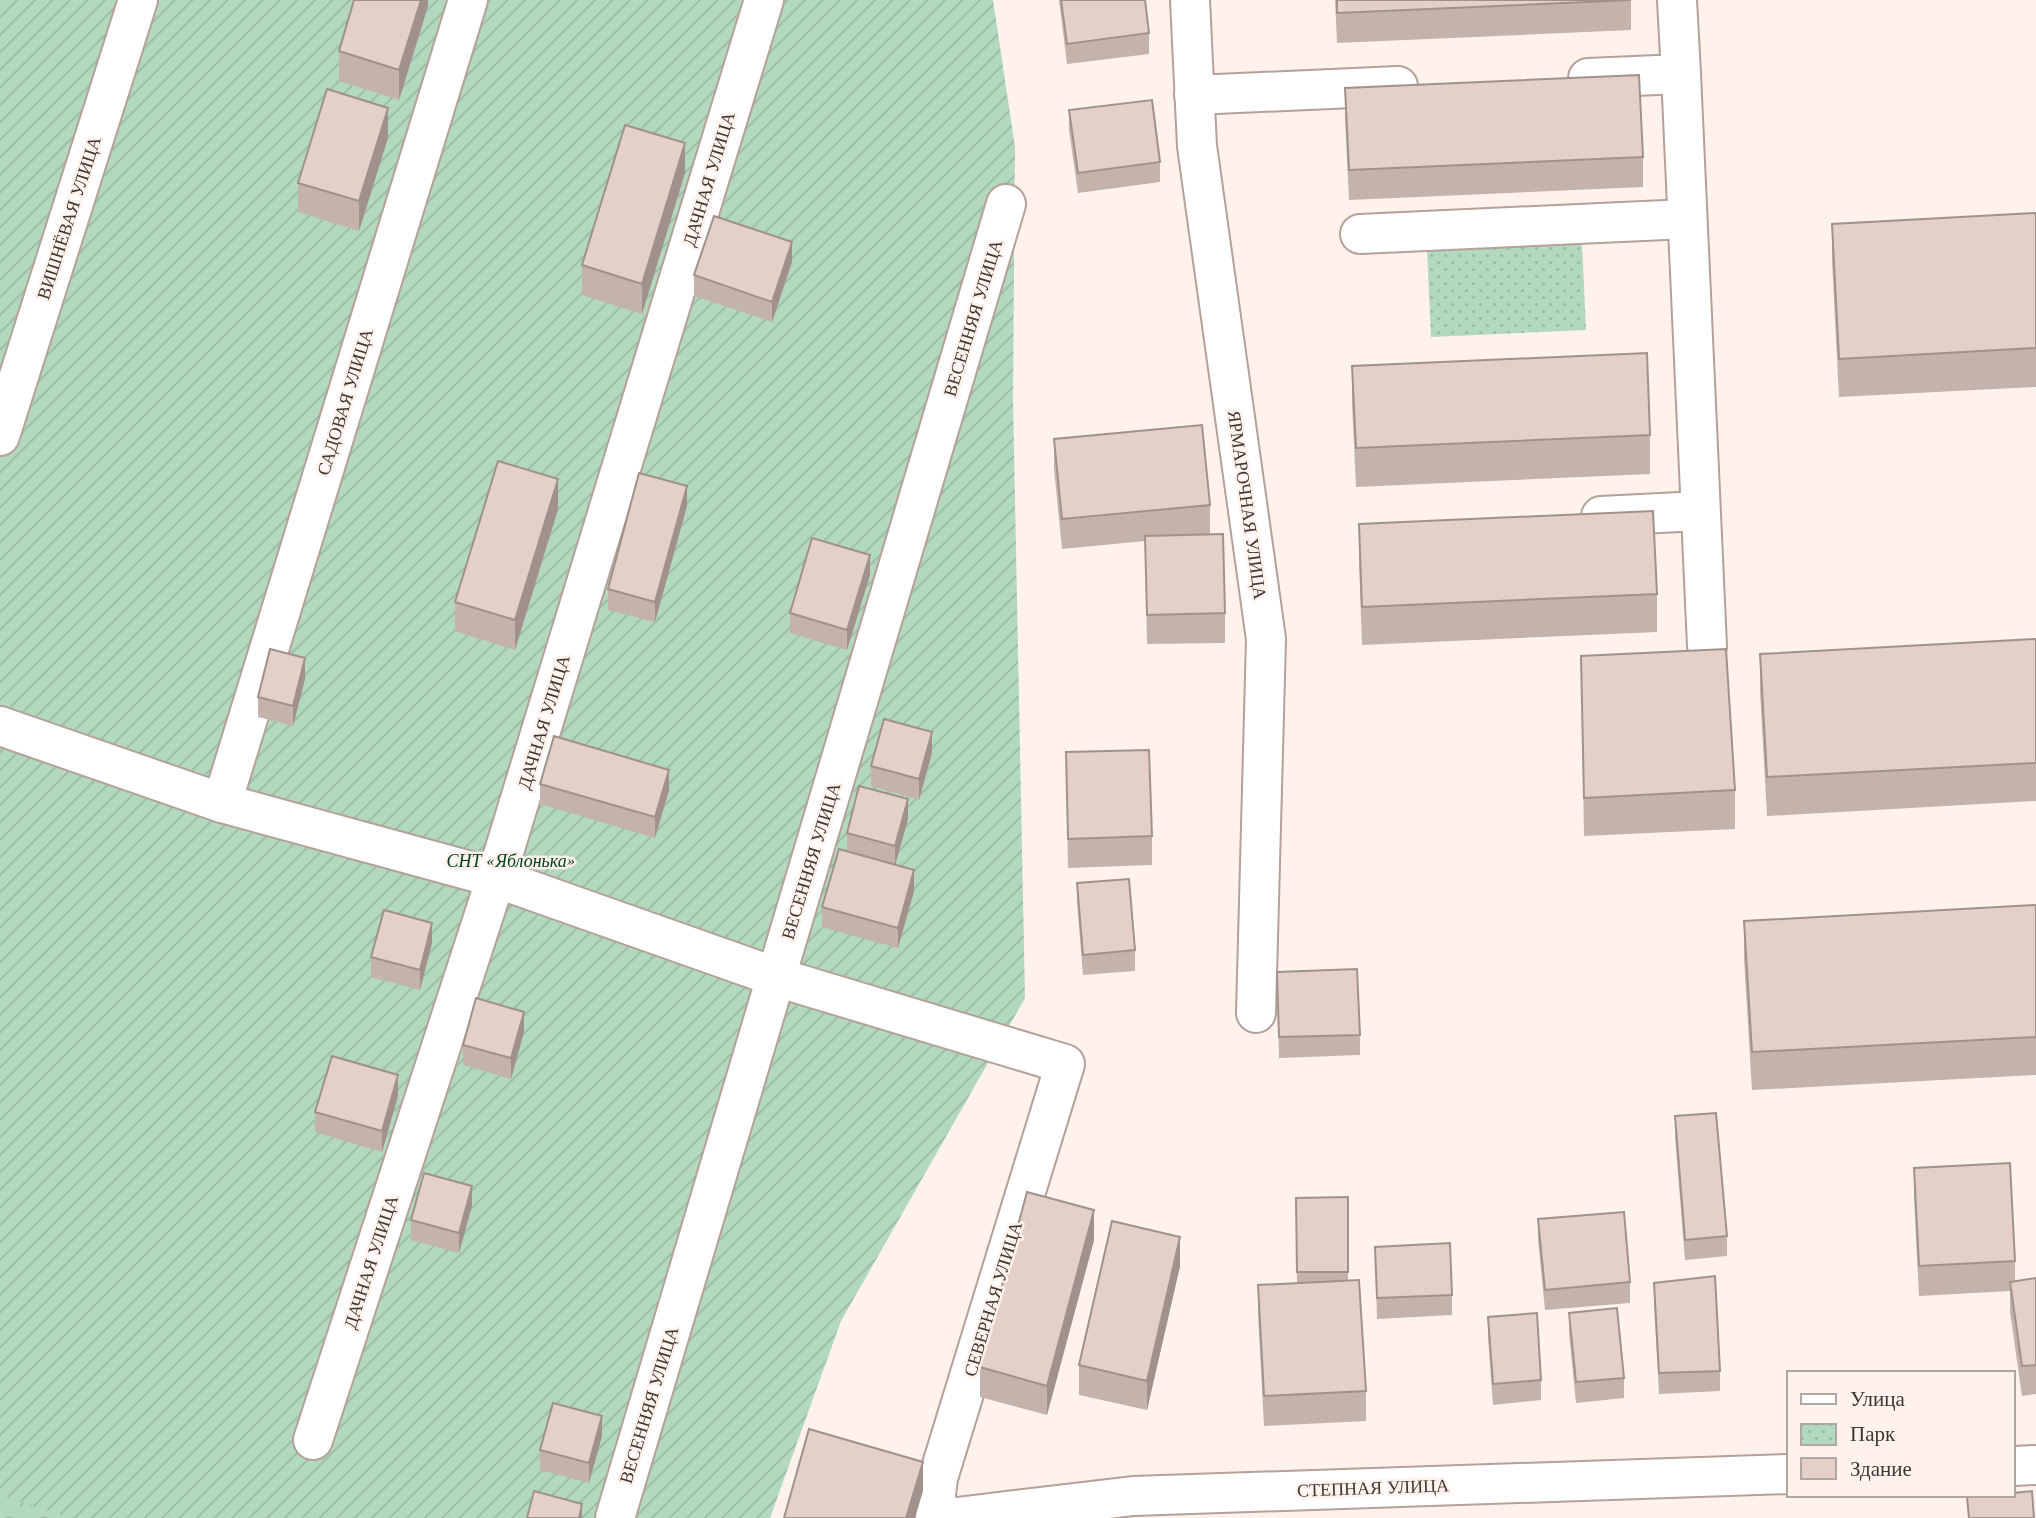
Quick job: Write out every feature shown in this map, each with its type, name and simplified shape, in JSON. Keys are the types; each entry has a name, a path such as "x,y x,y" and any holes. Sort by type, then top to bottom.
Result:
{"street":[{"name":"ВИШНЁВАЯ УЛИЦА","path":"0,436 138,0"},
{"name":"САДОВАЯ УЛИЦА","path":"222,803 468,0"},
{"name":"ДАЧНАЯ УЛИЦА","path":"313,1440 496,878 764,0"},
{"name":"ЯРМАРОЧНАЯ УЛИЦА","path":"1189,0 1197,146 1266,639 1255,1013"},
{"path":"1677,0 1707,646"},
{"path":"1556,79 1681,74"},
{"path":"1194,95 1430,85"},
{"name":"ВЕСЕННЯЯ УЛИЦА","path":"615,1518 1006,204"},
{"path":"1360,234 1687,219"},
{"path":"1564,517 1700,511"},
{"path":"0,726 222,803 496,878 776,977"},
{"name":"СЕВЕРНАЯ УЛИЦА","path":"776,977 1065,1064 938,1478 934,1511 957,1517"},
{"path":"2015,1466 2036,1465"},
{"name":"СТЕПНАЯ УЛИЦА","path":"957,1517 1133,1496 1787,1474"}],"green space":[{"name":"СНТ «Яблонька»","path":"0,0 993,0 1015,147 1013,400 1025,998 841,1321 770,1518 70,1518 0,1495"},
{"path":"1582,243 1586,330 1431,337 1427,250"},
{"path":"0,1480 125,1518 0,1518"}],"building":[{"path":"354,0 421,0 399,70 339,51"},
{"path":"1061,0 1145,0 1149,33 1067,44"},
{"path":"1337,0 1631,0 1337,13"},
{"path":"1639,75 1643,157 1349,170 1345,88"},
{"path":"327,89 388,108 359,201 298,183"},
{"path":"1152,100 1160,162 1078,173 1069,110"},
{"path":"625,125 685,143 642,284 582,265"},
{"path":"2036,213 2036,348 1839,359 1832,224"},
{"path":"714,216 792,242 772,302 694,275"},
{"path":"1647,353 1650,435 1356,448 1352,366"},
{"path":"1202,425 1210,505 1062,519 1054,439"},
{"path":"498,461 558,479 515,620 455,602"},
{"path":"639,473 687,486 655,602 608,589"},
{"path":"1653,511 1657,594 1362,607 1359,524"},
{"path":"1223,534 1225,613 1147,615 1145,536"},
{"path":"812,538 870,555 847,630 790,613"},
{"path":"2036,639 2036,763 1767,777 1760,654"},
{"path":"270,649 305,658 293,706 258,697"},
{"path":"1726,649 1735,790 1584,798 1581,656"},
{"path":"884,719 932,732 919,779 871,766"},
{"path":"554,736 669,770 655,817 540,784"},
{"path":"1149,750 1152,836 1068,839 1066,752"},
{"path":"859,786 908,799 895,846 847,833"},
{"path":"839,849 914,870 898,928 822,907"},
{"path":"1129,879 1135,950 1083,955 1077,883"},
{"path":"2036,905 2036,1037 1752,1052 1744,921"},
{"path":"384,910 432,923 420,970 371,957"},
{"path":"1357,969 1360,1035 1279,1037 1277,972"},
{"path":"476,998 524,1012 511,1058 463,1045"},
{"path":"332,1056 398,1075 382,1131 315,1112"},
{"path":"1716,1113 1727,1236 1685,1240 1675,1116"},
{"path":"2010,1163 2015,1261 1919,1266 1914,1168"},
{"path":"424,1173 472,1186 459,1233 411,1220"},
{"path":"1027,1192 1094,1210 1047,1386 980,1367"},
{"path":"1348,1197 1348,1272 1297,1272 1296,1198"},
{"path":"1624,1212 1630,1282 1545,1290 1538,1219"},
{"path":"1112,1221 1180,1237 1147,1381 1079,1365"},
{"path":"1450,1243 1452,1295 1377,1298 1375,1247"},
{"path":"1715,1276 1720,1371 1659,1373 1654,1283"},
{"path":"2036,1278 2036,1365 2022,1366 2010,1282"},
{"path":"1359,1280 1366,1391 1264,1396 1258,1285"},
{"path":"1617,1308 1624,1378 1576,1382 1569,1313"},
{"path":"1537,1313 1541,1380 1493,1384 1488,1317"},
{"path":"553,1403 602,1416 589,1463 540,1450"},
{"path":"809,1429 923,1462 906,1518 784,1518"},
{"path":"534,1491 582,1504 579,1518 527,1518"},
{"path":"2032,1491 2034,1518 1969,1518 1967,1497 2015,1497 2015,1493"}]}
